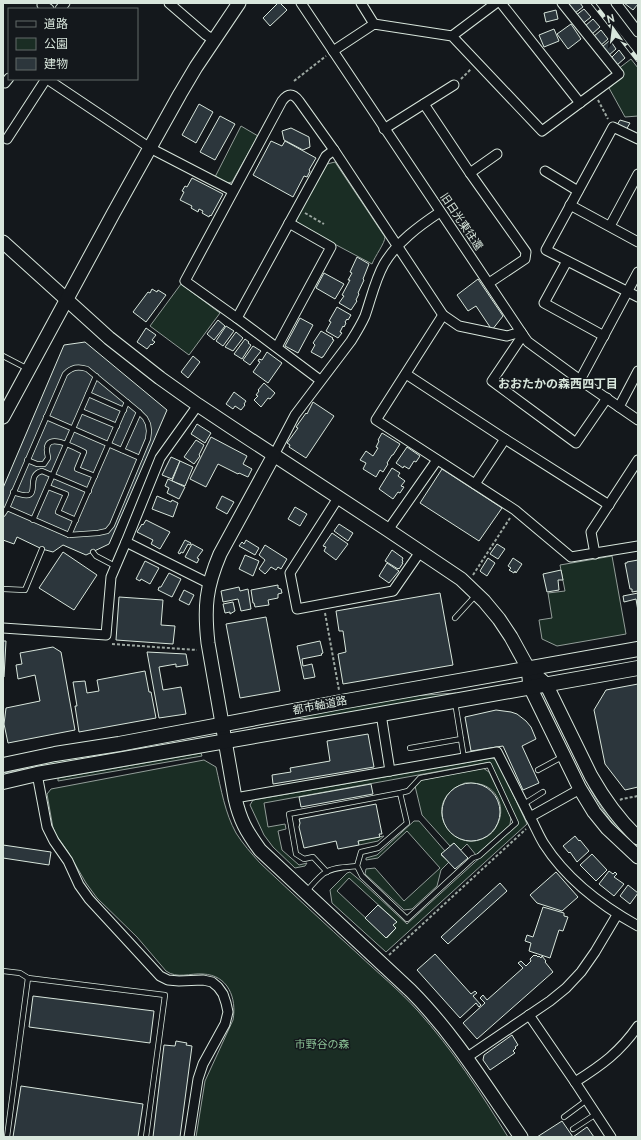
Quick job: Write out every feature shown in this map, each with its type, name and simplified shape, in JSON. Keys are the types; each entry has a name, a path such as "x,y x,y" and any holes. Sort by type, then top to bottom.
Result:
{"main road":[{"name":"都市軸道路","path":"3,765 55,754 119,744 341,702 638,649"},
{"name":"都市軸道路","path":"3,782 37,774 638,668"}],"street":[{"path":"169,3 206,35 214,40"},
{"path":"3,416 113,214 196,67 239,3"},
{"name":"旧日光東往還","path":"301,3 528,342 638,420"},
{"path":"361,3 374,24"},
{"path":"452,36 496,3"},
{"path":"501,3 580,103"},
{"path":"333,51 374,24 452,36 542,131 619,74 562,3"},
{"path":"616,3 638,32"},
{"path":"7,139 46,80"},
{"path":"48,80 150,148 233,191"},
{"path":"384,128 454,85"},
{"path":"320,380 185,281 286,96 292,94 296,96 334,150 443,315 459,326 507,336 522,334"},
{"path":"424,104 470,174 526,252 525,259 489,283"},
{"path":"638,139 613,127 546,250 638,298"},
{"path":"237,318 326,156 334,150"},
{"path":"470,174 497,154"},
{"path":"545,171 578,191"},
{"path":"610,226 638,174"},
{"path":"570,205 638,242"},
{"path":"440,212 416,228 390,255 383,265 364,318 358,330 295,415 220,554 214,568 207,596 206,629 235,798 239,815 244,827 264,854 420,1000 440,1022 521,1137"},
{"path":"277,347 331,247 289,223"},
{"path":"3,242 109,338 160,378 198,405 461,579 484,600 511,637 528,668 546,684 599,791 621,821 638,838"},
{"path":"567,261 544,303 604,336"},
{"path":"580,380 638,272"},
{"path":"443,315 376,420 515,510 571,557 638,546"},
{"path":"522,334 492,381 576,443 607,398"},
{"path":"619,407 638,370"},
{"path":"406,374 609,505"},
{"path":"3,628 106,635 111,577 115,566 160,458 198,405"},
{"path":"475,484 505,439"},
{"path":"388,530 437,460"},
{"path":"594,554 591,532 638,460"},
{"path":"338,498 290,573 296,609 393,591 420,552"},
{"path":"126,542 210,584"},
{"path":"528,668 530,687 580,789 594,812 607,828 638,857"},
{"path":"381,714 390,771"},
{"path":"235,798 497,752 524,804 530,822 545,846 561,866 586,891 617,915 638,926"},
{"path":"37,774 47,827 54,841 68,861 79,885 89,899 160,976 168,980 203,980 212,982 223,994 228,1012 225,1024 204,1064 198,1079 189,1137"},
{"path":"530,822 580,789"},
{"path":"466,1058 566,988 581,972 595,952 617,915"},
{"path":"529,1015 576,1082 611,1137"},
{"path":"576,1082 613,1056 638,1026"}],"lane":[{"path":"3,356 29,370"},
{"path":"3,514 7,508 65,374 70,369 82,367 87,369 139,412 148,424 148,439 112,525 107,531 69,535 7,508"},
{"path":"34,520 96,376"},
{"path":"88,394 124,410"},
{"path":"69,535 127,402"},
{"path":"81,411 117,426"},
{"path":"122,450 139,412"},
{"path":"46,417 140,458"},
{"path":"27,460 38,464 44,464 48,458 48,445 51,442 56,441 67,444 84,452 77,469 95,476"},
{"path":"13,492 24,496 29,495 34,488 32,479 38,472 45,472 89,491"},
{"path":"48,487 66,494 58,512 76,520"},
{"path":"3,588 25,590 42,549"},
{"path":"93,552 96,556 115,566"},
{"path":"455,618 477,594"},
{"path":"454,701 464,758"},
{"path":"410,748 461,739"},
{"path":"538,770 564,756"},
{"path":"327,872 313,857 304,859 296,854 288,814 400,793 408,791 420,778 489,765 516,823 479,856 474,858 407,919 362,876 357,866 361,852 378,848 406,823 400,793"},
{"path":"524,804 543,792"},
{"path":"305,893 323,874 338,869 357,866"},
{"path":"3,971 20,974 28,978 165,995 146,1137"},
{"path":"7,1137 28,978"},
{"path":"564,1117 587,1100"},
{"path":"573,1129 596,1114"}],"path":[{"path":"294,81 333,51"},
{"path":"454,85 478,63"},
{"path":"594,92 613,127"},
{"path":"297,209 324,224"},
{"path":"473,575 515,510"},
{"path":"324,604 339,690"},
{"path":"112,644 198,650"},
{"path":"619,801 638,796"},
{"path":"387,957 530,822"}],"green space":[{"path":"631,59 638,68 638,116 625,117 609,88 623,76 618,69"},
{"path":"241,126 258,136 232,182 228,183 215,177"},
{"path":"335,162 385,237 372,264 297,224 296,219 327,164"},
{"path":"181,284 220,313 189,355 150,326"},
{"path":"612,556 626,634 557,646 542,639 539,620 552,618 548,593 565,591 560,565"},
{"path":"456,693 333,717 291,719 291,717 412,696"},
{"path":"154,747 56,766 23,769 5,773 30,765 113,750"},
{"path":"201,753 202,756 58,781 58,778"},
{"path":"492,758 497,760 527,824 386,952 332,903 330,890 347,873 350,872 407,924 518,823 490,762 264,803 268,827 285,824 286,829 278,831 282,850 299,865 307,863 305,866 295,868 273,847 264,835 250,805 253,800","holes":["349,878 396,921 393,925 396,928 387,938 337,891"]},
{"name":"市野谷の森","path":"204,760 216,767 224,801 232,825 247,848 260,863 418,1011 466,1072 508,1137 196,1137 205,1081 233,1020 234,1004 229,989 225,983 212,975 175,975 166,971 137,937 97,898 56,835 53,828 47,794 51,789"},
{"path":"483,768 489,772 511,817 510,825 476,855 467,844 461,850 454,843 450,846 422,815 415,786 421,780","holes":["465,783 483,785 493,791 499,801 501,812 497,826 491,834 474,841 464,840 455,836 443,821 443,802 452,790"]},
{"path":"590,786 626,835 625,837 605,813 589,787"},
{"path":"414,821 419,821 445,851 441,855 449,862 441,870 437,886 412,909 404,910 365,874 366,869 375,868 404,901 440,868 407,831 378,858 366,860 366,858 377,855"},
{"path":"384,836 378,841 359,845 358,841"}],"building":[{"path":"278,3 280,3 287,10 270,26 263,18"},
{"path":"568,3 580,3 583,7 575,13"},
{"path":"624,3 638,3 638,4 633,10"},
{"path":"584,9 591,17 581,25 575,16"},
{"path":"556,10 558,19 546,22 544,13"},
{"path":"593,19 600,27 592,34 585,26"},
{"path":"571,24 581,39 568,49 557,34"},
{"path":"554,29 559,41 544,47 539,35"},
{"path":"601,30 608,39 600,46 593,37"},
{"path":"610,40 616,49 608,56 602,47"},
{"path":"619,50 625,58 617,65 611,58"},
{"path":"199,104 213,112 196,143 182,135"},
{"path":"220,116 235,124 215,160 200,152"},
{"path":"620,120 630,123 626,130 617,125"},
{"path":"291,128 309,137 310,147 303,150 284,140 282,131"},
{"path":"271,141 282,146 285,141 316,158 307,177 304,176 293,197 253,175"},
{"path":"192,178 223,194 209,217 202,213 203,211 199,209 198,212 191,208 192,206 180,200 184,192 182,191 185,186 187,187"},
{"path":"357,257 369,264 358,293 357,301 351,310 339,303 344,296 342,295 350,280 348,280 352,273 350,272"},
{"path":"324,273 344,284 335,299 316,288"},
{"path":"478,279 503,316 492,330 476,306 468,311 457,295"},
{"path":"152,289 157,292 158,290 166,295 146,322 133,312"},
{"path":"337,307 351,315 345,322 344,327 343,326 340,332 342,333 338,338 326,331 331,322 329,321"},
{"path":"300,318 313,325 298,353 285,346"},
{"path":"218,320 225,326 214,340 207,334"},
{"path":"226,326 234,331 223,346 216,341"},
{"path":"146,328 156,335 152,340 155,342 147,349 137,342"},
{"path":"321,331 334,340 322,358 311,352 315,345 313,343"},
{"path":"236,332 243,338 233,351 225,347"},
{"path":"245,339 251,345 242,359 234,354"},
{"path":"85,342 167,410 109,544 86,555 63,545 53,552 42,549 17,537 14,544 3,540 3,488 64,345"},
{"path":"253,346 261,351 250,365 243,360"},
{"path":"267,352 282,363 268,383 253,372 260,362 258,361 259,359 262,360"},
{"path":"193,356 200,362 188,378 181,372"},
{"path":"264,383 275,393 270,399 268,398 261,407 254,400 258,396 256,395 259,391 258,390"},
{"path":"234,392 246,401 241,410 235,406 233,409 226,404"},
{"path":"313,402 334,416 306,458 289,447 290,445 287,443 298,428 296,427 306,413 307,414"},
{"path":"197,424 211,433 205,443 191,434"},
{"path":"382,433 400,444 387,463 388,464 383,472 380,470 376,477 363,469 366,463 360,460 366,451 373,456 378,448 376,447"},
{"path":"211,437 247,456 243,464 252,469 248,477 239,473 238,474 218,464 206,487 190,479"},
{"path":"196,440 204,445 199,455 200,456 194,464 184,457"},
{"path":"407,447 420,456 416,462 414,461 409,469 404,466 403,468 396,463"},
{"path":"171,457 180,461 172,479 162,475"},
{"path":"180,461 193,467 185,486 172,481"},
{"path":"392,468 400,473 398,476 405,481 401,486 404,487 400,493 398,492 393,499 379,489"},
{"path":"442,469 502,508 479,541 420,503"},
{"path":"168,479 185,487 179,499 167,493 169,488 165,486"},
{"path":"157,496 171,502 172,500 178,503 173,517 152,509"},
{"path":"222,496 234,502 227,514 216,508"},
{"path":"295,507 307,514 300,526 288,519"},
{"path":"146,520 170,532 160,549 151,544 153,540 137,532"},
{"path":"339,524 353,533 348,541 334,531"},
{"path":"332,533 348,544 336,560 324,551 326,547 323,546"},
{"path":"185,540 191,543 190,545 188,544 183,553 181,552 180,554 178,553"},
{"path":"246,540 259,548 255,555 239,546 242,542 244,544"},
{"path":"192,544 203,550 197,558 199,559 197,563 185,557"},
{"path":"497,544 505,549 498,559 490,554"},
{"path":"265,545 287,559 281,569 278,567 276,570 271,567 265,574 259,569 265,560 259,555"},
{"path":"392,550 403,558 403,563 399,569 385,561"},
{"path":"63,552 97,575 74,610 39,588"},
{"path":"245,555 259,561 253,576 239,569"},
{"path":"488,558 495,563 487,576 480,571"},
{"path":"513,558 522,564 516,573 515,571 514,573 509,570 511,568 508,566"},
{"path":"638,560 638,591 632,592 632,589 630,589 625,563"},
{"path":"145,561 159,568 150,584 141,579 140,581 136,579"},
{"path":"387,563 399,571 389,583 379,576"},
{"path":"561,570 563,580 558,580 559,590 547,592 543,574"},
{"path":"169,573 181,579 172,597 158,590"},
{"path":"278,585 278,588 281,589 282,593 278,594 278,598 268,600 269,605 255,607 251,590"},
{"path":"239,587 240,591 248,589 251,609 241,611 238,599 223,602 221,591"},
{"path":"184,590 194,595 189,605 179,600"},
{"path":"440,593 453,665 343,684 338,654 346,652 343,631 339,631 336,611"},
{"path":"638,593 638,611 636,599 624,602 623,596"},
{"path":"119,597 163,600 161,625 175,626 173,644 116,640"},
{"path":"233,602 235,611 230,614 230,612 225,613 223,604"},
{"path":"266,617 280,691 240,698 226,624"},
{"path":"3,641 6,641 4,677 3,677"},
{"path":"320,641 323,653 321,654 322,655 302,659 303,666 312,664 315,677 304,679 297,646"},
{"path":"53,647 61,652 75,730 8,743 4,724 6,708 40,701 35,675 18,679 16,665 22,664 20,653"},
{"path":"147,652 186,654 188,665 176,667 176,664 159,667 163,690 181,687 186,714 159,718"},
{"path":"145,671 156,718 79,732 73,682 85,681 87,693 99,691 97,680"},
{"path":"638,684 638,787 625,790 605,764 594,710 606,690"},
{"path":"496,710 517,714 531,727 536,739 522,746 539,783 523,790 503,746 471,751 465,717"},
{"path":"368,734 374,767 273,784 272,775 291,772 290,768 330,761 327,741"},
{"path":"465,783 477,783 492,791 500,806 500,818 492,833 477,841 465,841 450,833 442,818 442,806 450,791"},
{"path":"371,784 373,794 301,807 299,797"},
{"path":"376,804 382,834 379,834 380,837 358,841 359,845 338,849 336,841 304,848 299,827 299,819"},
{"path":"575,836 589,851 577,862 570,852 569,853 563,846"},
{"path":"454,843 468,858 455,869 441,854"},
{"path":"3,845 51,852 49,865 3,858"},
{"path":"592,854 607,870 596,881 580,865"},
{"path":"609,871 613,874 615,872 617,874 614,877 624,884 614,896 599,884"},
{"path":"556,872 578,897 562,911 537,903 530,895"},
{"path":"500,883 507,891 448,944 441,937"},
{"path":"628,885 638,893 630,904 620,896"},
{"path":"378,905 397,922 393,925 396,928 386,938 365,918"},
{"path":"543,907 564,913 564,916 568,917 563,931 559,930 550,958 529,951 531,943 525,941 527,935 533,937"},
{"path":"435,954 471,994 475,991 477,993 473,996 481,1005 479,1007 476,1003 460,1018 417,970"},
{"path":"534,955 541,958 542,956 553,972 477,1039 463,1023 485,1003 480,998 483,995 487,1000 523,968 518,963 521,961 526,966"},
{"path":"33,996 154,1011 150,1043 29,1027"},
{"path":"512,1035 518,1045 513,1051 515,1053 490,1070 483,1060 484,1055"},
{"path":"176,1041 187,1043 186,1045 192,1046 180,1137 153,1137 164,1045 175,1046"},
{"path":"21,1086 143,1104 138,1137 13,1137"},
{"path":"562,1121 573,1137 537,1137"},
{"path":"587,1127 594,1137 573,1137"}],"railway":[{"path":"593,3 638,60"}],"district":[{"name":"おおたかの森西四丁目","path":"558,385"}]}
